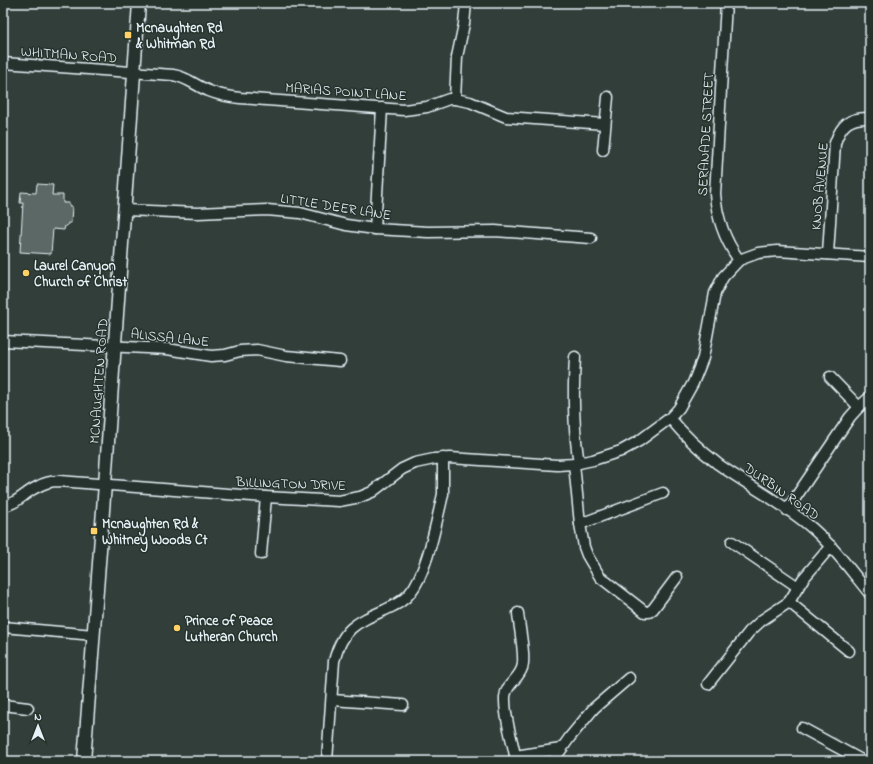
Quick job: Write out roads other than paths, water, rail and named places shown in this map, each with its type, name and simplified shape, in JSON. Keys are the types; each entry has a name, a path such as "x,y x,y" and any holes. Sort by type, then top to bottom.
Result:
{"street":[{"name":"MCNAUGHTEN ROAD","path":"84,761 116,346 133,72 139,3"},
{"path":"455,99 457,57 464,24 466,3"},
{"name":"SERANADE STREET","path":"726,3 715,194 719,224 739,260"},
{"name":"WHITMAN ROAD","path":"3,63 133,72"},
{"name":"MARIAS POINT LANE","path":"133,72 180,76 208,91 228,96 404,110 427,108 449,99 455,99 470,102 506,117 605,124"},
{"path":"603,150 608,97"},
{"path":"375,229 382,108"},
{"name":"KNOB AVENUE","path":"828,254 835,143 839,131 849,121 862,117 870,118"},
{"name":"LITTLE DEER LANE","path":"125,210 198,213 253,210 281,211 300,213 346,225 375,229 428,232 495,231 591,238"},
{"path":"739,260 767,251 870,257"},
{"name":"BILLINGTON DRIVE","path":"3,506 11,504 36,487 52,481 84,482 266,497 330,501 349,500 360,498 372,492 402,469 415,463 434,458 535,464 577,463 607,456 621,451 639,441 670,418 679,408 693,383 703,358 714,293 723,277 739,260"},
{"name":"ALISSA LANE","path":"3,341 167,349 211,356 225,355 240,351 257,350 286,356 340,362"},
{"path":"575,357 574,415 580,524 584,547 600,577 645,612 650,612 653,609 677,577"},
{"path":"830,377 858,407"},
{"path":"787,510 858,407 870,398"},
{"name":"DURBIN ROAD","path":"670,418 699,448 718,464 812,528 831,546 869,590"},
{"path":"327,761 334,661 338,648 343,636 352,626 403,601 417,584 442,503 443,458"},
{"path":"580,524 663,493"},
{"path":"261,554 266,497"},
{"path":"732,542 798,587"},
{"path":"708,684 749,632 762,620 789,602 803,579 831,546"},
{"path":"789,602 849,651"},
{"path":"518,613 523,659 522,668 506,690 505,698 508,730 515,758 561,749"},
{"path":"3,627 94,636"},
{"path":"553,761 570,737 594,708 629,678"},
{"path":"332,700 403,705"},
{"path":"3,705 28,708"},
{"path":"802,728 863,761"}],"place":[{"name":"Mcnaughten Rd & Whitman Rd","path":"128,35"},
{"name":"Laurel Canyon Church of Christ","path":"26,273"},
{"name":"Mcnaughten Rd & Whitney Woods Ct","path":"94,531"},
{"name":"Prince of Peace Lutheran Church","path":"177,628"}]}
